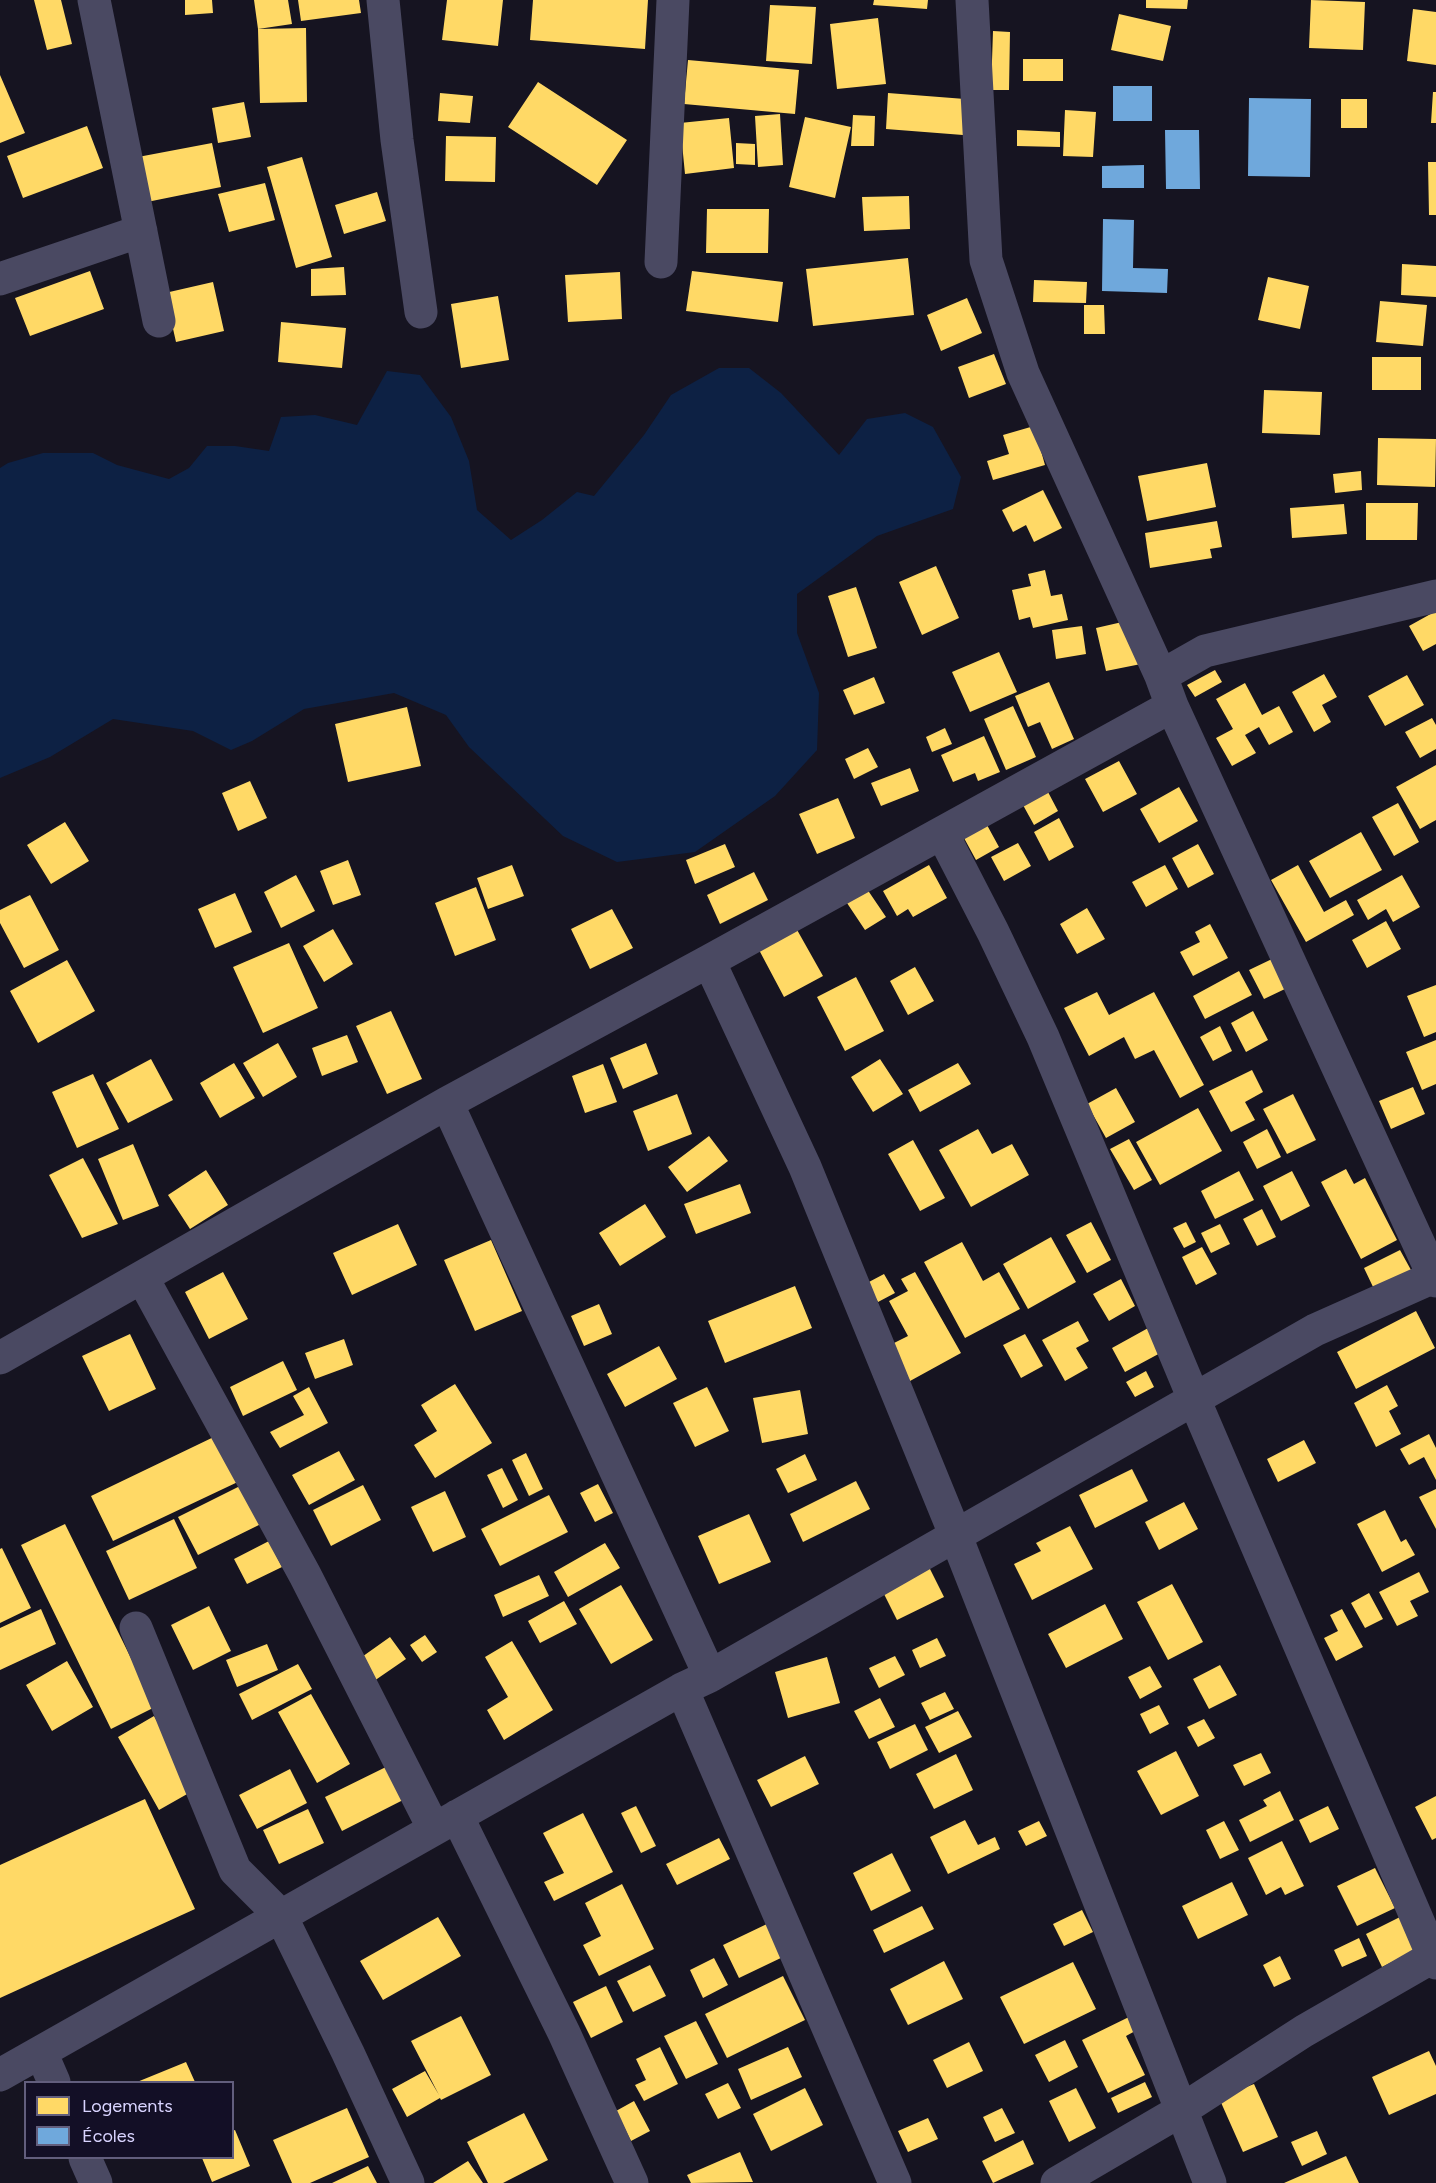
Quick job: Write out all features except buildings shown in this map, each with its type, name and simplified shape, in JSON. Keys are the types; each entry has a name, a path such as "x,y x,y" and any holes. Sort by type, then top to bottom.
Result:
{"street":[{"path":"94,0 159,321"},
{"path":"383,0 397,140 421,312"},
{"path":"661,262 673,0"},
{"path":"0,2075 1315,1330 1435,1278 1023,373 986,260 972,0"},
{"path":"0,279 141,231"},
{"path":"0,1358 447,1103 942,833 1167,691 1205,651 1436,596"},
{"path":"942,833 1043,1037 1194,1399 1435,1958 1304,2031 1180,2111 1057,2183"},
{"path":"709,961 805,1167 955,1534 1210,2183"},
{"path":"447,1103 696,1682 894,2183"},
{"path":"142,1277 305,1575 564,2032 632,2183"},
{"path":"136,1628 235,1870 281,1916 408,2183"},
{"path":"41,2052 54,2081"},
{"path":"87,2159 96,2183"}],"water":[{"path":"719,368 749,368 781,393 839,455 867,419 905,413 933,427 961,477 953,509 877,536 797,594 797,633 819,693 817,750 775,796 695,852 617,862 563,836 469,747 446,715 394,693 304,709 252,741 231,750 193,731 113,719 50,757 0,778 0,468 8,463 43,453 93,453 117,465 169,479 189,468 207,446 235,446 269,451 281,417 315,415 357,425 387,371 420,375 451,417 469,461 477,510 511,540 542,520 577,492 594,496 644,435 671,395"}]}
